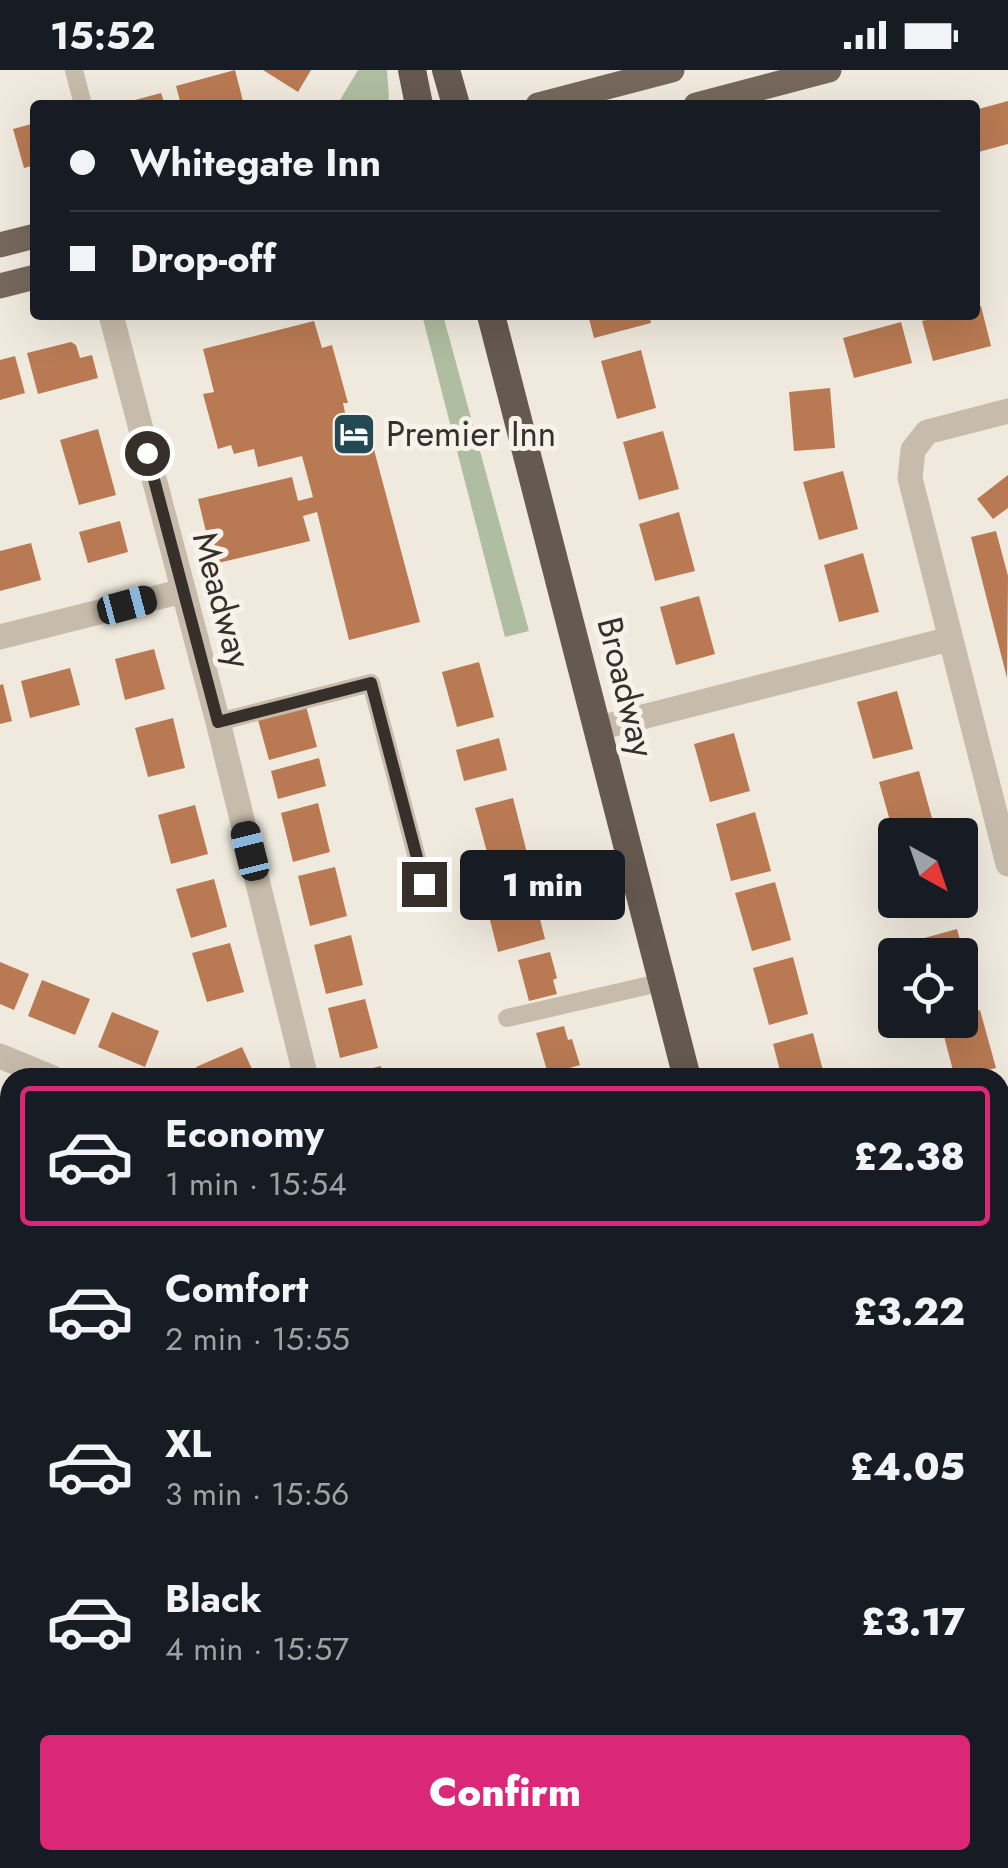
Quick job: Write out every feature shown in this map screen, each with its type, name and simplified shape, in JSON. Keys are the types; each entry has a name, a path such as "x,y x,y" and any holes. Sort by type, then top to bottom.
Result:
{"highway":[{"path":"412,70 418,100"},
{"path":"446,70 455,100"},
{"name":"Broadway","path":"492,320 684,1068"}],"main road":[{"path":"602,97 672,70"},
{"path":"715,100 829,70"},
{"path":"0,245 30,237"},
{"path":"0,286 30,278"}],"street":[{"name":"Meadway","path":"111,320 218,722 304,1068"},
{"path":"1008,410 927,432 913,450 910,478 1008,864"},
{"path":"0,637 183,590"},
{"path":"599,728 950,638"},
{"path":"0,1056 29,1068"}],"lane":[{"path":"74,70 83,100"},
{"path":"218,722 371,683 424,884"},
{"path":"508,1018 663,982"}],"green space":[{"path":"358,70 387,70 388,100 340,100"},
{"path":"423,320 444,320 529,631 505,637"}],"building":[{"path":"235,70 243,100 180,100 176,86"},
{"path":"263,70 311,70 298,92"},
{"path":"161,93 163,100 135,100"},
{"path":"1008,101 1008,144 980,152 980,109"},
{"path":"30,124 30,166 24,168 13,129"},
{"path":"980,306 991,346 933,361 922,321 980,320"},
{"path":"589,320 650,320 651,323 594,338"},
{"path":"314,321 322,348 332,345 348,403 343,403 347,422 365,416 420,622 349,640 317,512 303,516 310,541 214,564 198,499 292,477 298,501 313,497 302,456 258,467 254,449 234,454 231,445 218,449 203,394 214,392 203,349"},
{"path":"901,322 912,363 854,378 843,338"},
{"path":"71,342 80,358 92,355 98,378 38,394 27,353"},
{"path":"641,350 656,408 617,419 601,361"},
{"path":"15,356 25,393 0,400 0,360"},
{"path":"830,388 835,448 794,451 789,392"},
{"path":"98,429 116,495 79,505 60,440"},
{"path":"663,431 679,489 639,500 623,442"},
{"path":"843,471 858,529 819,540 803,482"},
{"path":"1008,475 1008,508 993,519 977,499"},
{"path":"679,512 695,571 655,581 639,524"},
{"path":"120,521 128,552 88,563 79,532"},
{"path":"996,531 1008,576 1007,678 971,537"},
{"path":"31,543 41,580 0,591 0,551"},
{"path":"863,553 879,612 839,622 824,565"},
{"path":"699,596 715,654 676,665 660,607"},
{"path":"154,649 165,689 125,700 115,659"},
{"path":"479,662 494,717 457,727 442,672"},
{"path":"70,668 80,705 30,718 21,681"},
{"path":"3,684 12,721 0,724 0,685"},
{"path":"897,691 913,749 873,759 857,702"},
{"path":"306,706 317,747 269,760 258,720"},
{"path":"173,718 185,768 148,777 135,728"},
{"path":"734,733 750,791 710,802 694,744"},
{"path":"499,738 507,770 464,781 456,750"},
{"path":"319,758 326,786 278,799 271,771"},
{"path":"919,771 932,818 889,818 879,782"},
{"path":"513,798 527,853 490,863 475,808"},
{"path":"318,803 330,852 293,862 281,813"},
{"path":"195,805 208,854 171,864 158,815"},
{"path":"755,812 771,871 731,881 716,824"},
{"path":"335,867 347,916 310,926 298,876"},
{"path":"528,872 545,939 498,952 481,884"},
{"path":"214,879 227,927 191,938 176,889"},
{"path":"775,882 791,940 752,951 735,893"},
{"path":"957,929 959,938 924,938"},
{"path":"351,935 363,985 326,994 314,945"},
{"path":"230,943 244,992 207,1002 192,953"},
{"path":"550,952 557,994 529,1001 518,960"},
{"path":"793,957 808,1014 769,1025 753,968"},
{"path":"0,962 29,974 14,1010 0,1004"},
{"path":"42,980 90,999 75,1035 28,1016"},
{"path":"365,999 378,1048 340,1058 328,1008"},
{"path":"980,1010 996,1068 952,1068 944,1038 978,1038"},
{"path":"112,1012 159,1031 145,1067 98,1047"},
{"path":"564,1026 580,1065 546,1068 536,1033"},
{"path":"813,1033 822,1068 779,1068 773,1044"},
{"path":"242,1047 251,1068 196,1068"}],"place":[{"name":"Premier Inn","path":"354,434"}],"route":[{"path":"147,453 218,722 371,683 424,884"}]}
